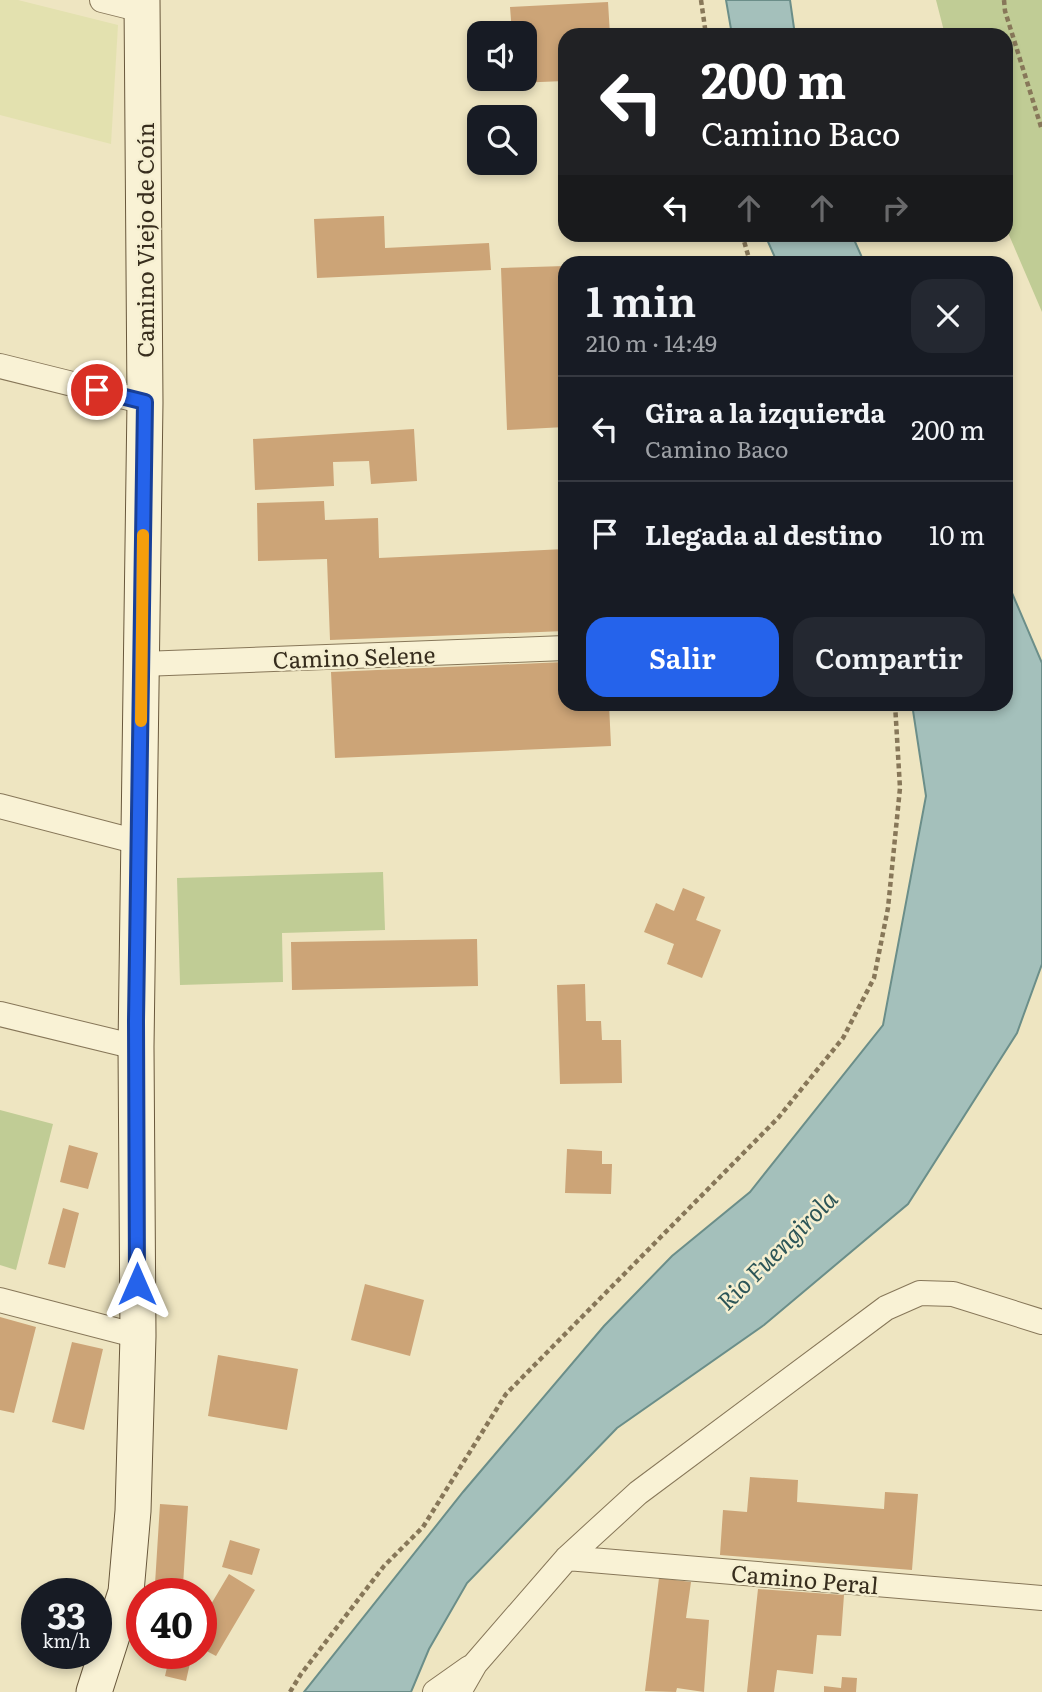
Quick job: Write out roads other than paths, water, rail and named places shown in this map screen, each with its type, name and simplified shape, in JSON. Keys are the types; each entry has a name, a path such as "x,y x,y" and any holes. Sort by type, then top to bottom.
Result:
{"street":[{"path":"102,0 142,5"},
{"name":"Camino Viejo de Coín","path":"94,1692 126,1592 133,1511 138,1336 136,1047 145,402 142,5"},
{"path":"0,366 145,402"},
{"name":"Camino Selene","path":"142,664 558,648"},
{"path":"0,806 138,842"},
{"path":"0,1014 136,1047"},
{"path":"459,1692 475,1664 567,1558 638,1493 886,1308 920,1293 953,1294 1042,1322"},
{"path":"0,1300 138,1336"},
{"name":"Camino Peral","path":"567,1558 1042,1598"},
{"path":"435,1692 475,1664"}],"water":[{"path":"726,0 790,0 794,28 731,28"},
{"path":"768,242 855,242 861,256 774,256"},
{"name":"Rio Fuengirola","path":"1013,595 1042,663 1042,964 1017,1033 908,1204 764,1325 617,1428 467,1583 429,1649 411,1692 304,1692 463,1492 604,1326 672,1256 750,1192 883,1025 926,796 913,711 1013,711"}]}
